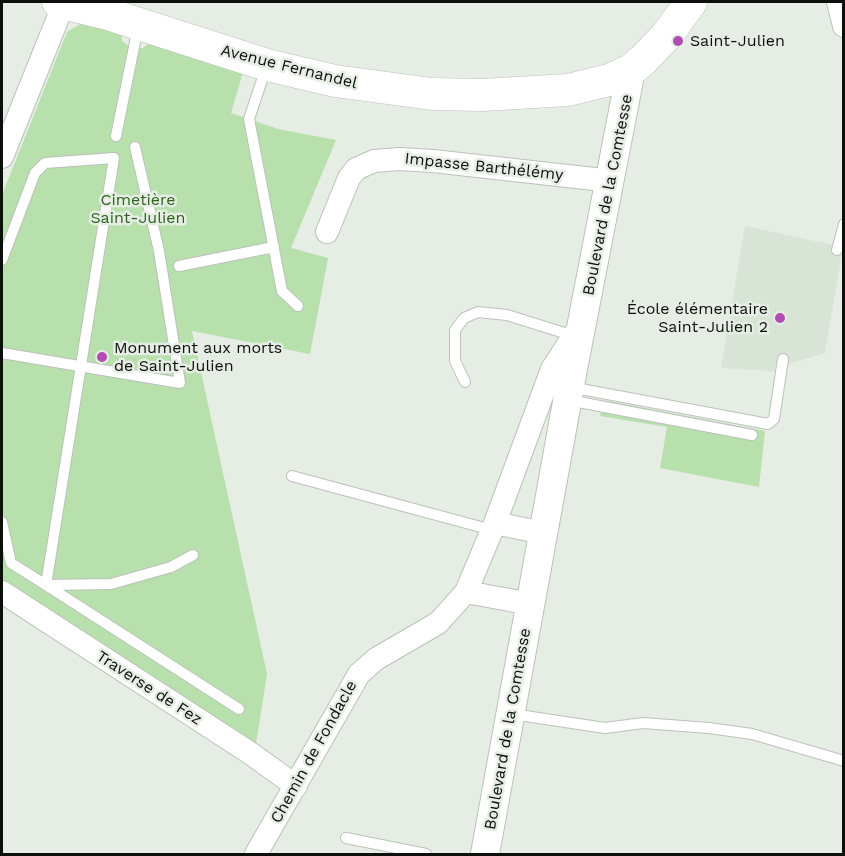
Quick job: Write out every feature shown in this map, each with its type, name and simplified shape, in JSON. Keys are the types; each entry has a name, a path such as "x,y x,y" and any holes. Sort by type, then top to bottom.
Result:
{"main road":[{"name":"Avenue Fernandel","path":"61,2 267,65 335,81 432,94 483,95 568,90 609,80 631,69 667,35 691,2"}],"street":[{"path":"2,157 61,2"},
{"path":"838,2 843,26"},
{"name":"Boulevard de la Comtesse","path":"485,855 512,714 579,328 612,181 631,69"},
{"name":"Impasse Barthélémy","path":"327,232 349,178 356,169 374,162 399,159 433,161 612,181"},
{"name":"Boulevard de la Comtesse","path":"466,592 493,527 552,369 579,328"},
{"path":"493,527 543,533"},
{"name":"Traverse de Fez","path":"2,592 250,753 296,786"},
{"path":"466,592 531,604"},
{"name":"Chemin de Fondacle","path":"256,855 359,674 376,659 438,623 466,592"}],"lane":[{"path":"116,136 138,24"},
{"path":"267,65 249,119 282,291 298,306"},
{"path":"2,353 180,383 159,251 135,147"},
{"path":"2,260 35,173 45,163 114,158 46,585"},
{"path":"837,250 843,224"},
{"path":"179,267 274,247"},
{"path":"465,382 455,361 455,330 464,318 478,312 579,328"},
{"path":"569,394 768,424 774,419 783,359"},
{"path":"569,394 752,435"},
{"path":"292,476 493,527"},
{"path":"2,522 11,563 239,708"},
{"path":"46,585 111,584 171,567 193,555"},
{"path":"512,714 605,728 643,723 720,729 788,743 843,760"},
{"path":"346,838 426,855"}],"shaded area":[{"name":"École élémentaire Saint-Julien 2","path":"745,226 843,247 825,353 786,365 785,372 721,368"}],"green space":[{"name":"Cimetière Saint-Julien","path":"82,23 122,33 122,41 130,47 143,48 150,42 243,72 231,113 278,129 336,140 291,248 328,258 310,354 192,331 267,674 256,744 2,581 2,195 67,32"},
{"path":"603,400 765,431 759,487 660,468 667,427 600,416"}],"place":[{"name":"Saint-Julien","path":"678,41"},
{"name":"École élémentaire Saint-Julien 2","path":"780,318"},
{"name":"Monument aux morts de Saint-Julien","path":"102,357"}]}
